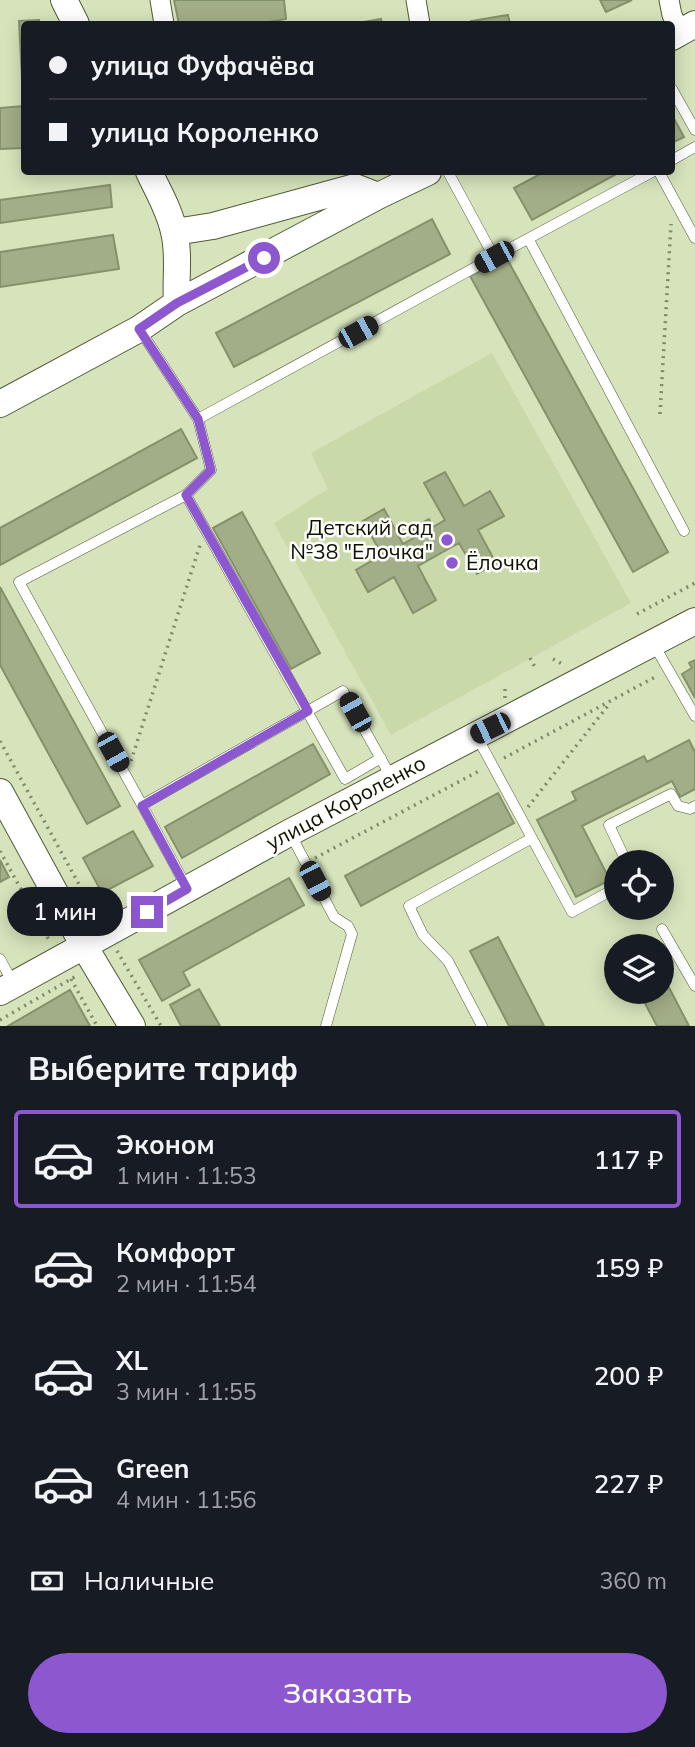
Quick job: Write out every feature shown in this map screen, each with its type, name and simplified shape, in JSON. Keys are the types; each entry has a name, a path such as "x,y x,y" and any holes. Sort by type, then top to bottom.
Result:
{"street":[{"path":"64,0 74,21"},
{"path":"160,0 164,21"},
{"path":"416,0 420,21"},
{"path":"668,0 672,15 682,31"},
{"path":"150,175 174,232 177,303"},
{"path":"0,404 139,329 177,303 422,175"},
{"path":"174,232 213,226 355,187 378,196"},
{"name":"улица Короленко","path":"7,988 289,833 386,769 476,735 695,621"},
{"path":"0,792 96,940 132,1026"}],"lane":[{"path":"675,94 695,130"},
{"path":"675,158 695,147"},
{"path":"450,175 494,257"},
{"path":"198,419 647,175"},
{"path":"661,175 695,238"},
{"path":"528,240 684,531"},
{"path":"139,329 198,419 211,470 186,495 19,582 187,889"},
{"path":"142,806 308,711 343,691 386,769 345,779 308,711 186,495"},
{"path":"653,642 695,716"},
{"path":"476,735 572,912 604,895"},
{"path":"621,850 609,825 671,794 678,807 690,809 695,806"},
{"path":"289,833 334,917 348,926 352,934 327,1026"},
{"path":"482,1026 448,961 424,936 409,906 532,838"},
{"path":"662,929 695,986"},
{"path":"0,959 7,988"}],"path":[{"path":"660,414 673,197"},
{"path":"127,776 204,529"},
{"path":"636,614 695,583"},
{"path":"530,658 536,669"},
{"path":"305,863 668,670"},
{"path":"521,816 611,701"},
{"path":"0,741 96,940 161,1026"},
{"path":"0,851 97,1026"}],"shaded area":[{"name":"Ёлочка","path":"492,353 631,603 391,735 274,523 328,489 311,453"}],"building":[{"path":"174,0 284,0 286,19 178,21"},
{"path":"600,0 632,0 606,12"},
{"path":"508,15 509,21 471,21"},
{"path":"39,20 21,21 21,59 19,21"},
{"path":"21,106 21,148 0,149 0,108"},
{"path":"675,120 684,137 675,142"},
{"path":"538,175 614,175 532,220 514,188"},
{"path":"110,185 112,207 0,223 0,200"},
{"path":"432,219 450,254 234,367 216,333"},
{"path":"113,235 119,269 0,287 0,252"},
{"path":"506,257 668,552 633,572 470,276"},
{"path":"181,429 197,458 0,565 0,528"},
{"name":"Детский сад №38 \"Елочка\"","path":"445,472 464,506 490,491 504,516 478,530 496,563 477,574 459,543 418,566 436,600 413,613 394,577 368,592 356,570 382,555 363,521 384,509 403,544 417,536 412,528 429,519 433,527 445,520 424,483"},
{"path":"242,512 320,653 291,669 213,528"},
{"path":"0,587 120,806 87,824 0,665"},
{"path":"695,660 695,698 682,674 692,668 689,663"},
{"path":"689,740 695,752 695,789 680,797 672,781 582,826 604,868 604,883 576,897 537,820 576,800 572,792 644,756 647,762"},
{"path":"313,744 330,774 182,858 165,827"},
{"path":"498,793 514,823 361,906 345,876"},
{"path":"133,831 153,866 102,893 83,858"},
{"path":"0,860 9,877 0,882"},
{"path":"289,878 304,905 183,972 190,985 162,1001 139,960"},
{"path":"498,937 544,1026 509,1026 470,951"},
{"path":"199,989 220,1026 181,1026 170,1005"},
{"path":"70,990 90,1026 8,1026"},
{"path":"674,997 689,1026 657,1026 645,1004 674,1004"}],"place":[{"name":"Детский сад №38 \"Елочка\"","path":"447,540"},
{"name":"Ёлочка","path":"452,563"}],"route":[{"path":"147,912 187,889 142,806 308,711 186,495 211,470 198,419 139,329 177,303 264,258"}]}
